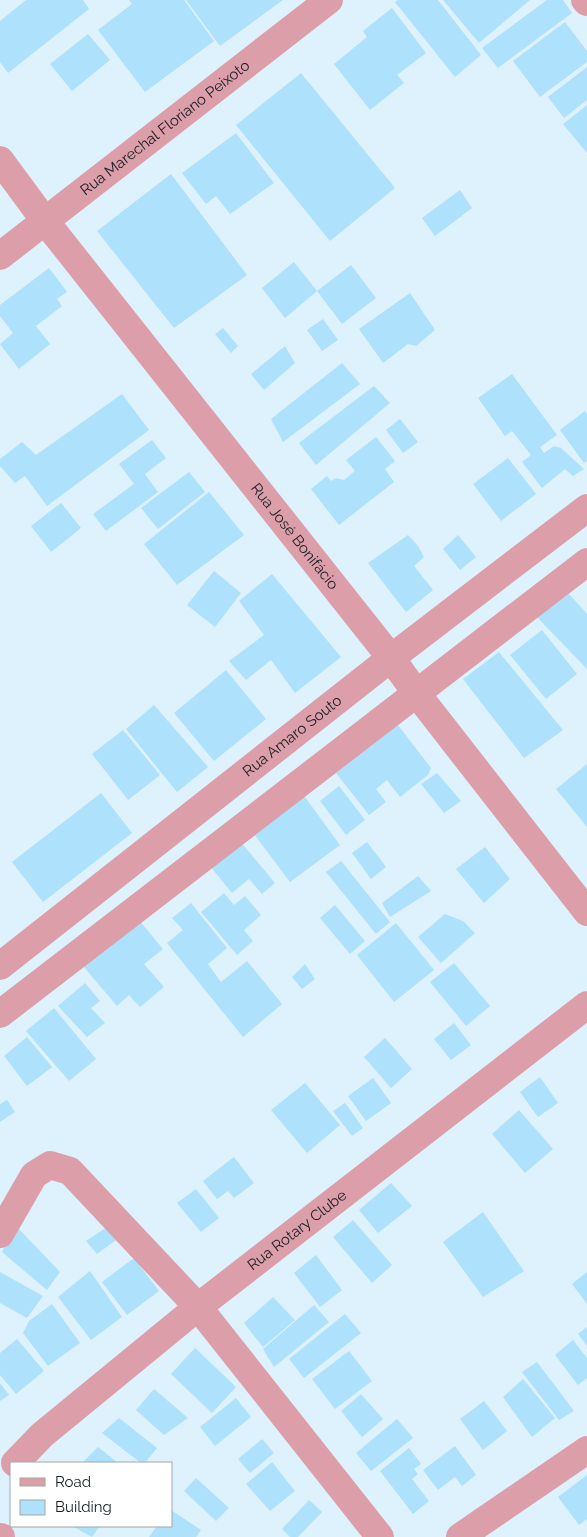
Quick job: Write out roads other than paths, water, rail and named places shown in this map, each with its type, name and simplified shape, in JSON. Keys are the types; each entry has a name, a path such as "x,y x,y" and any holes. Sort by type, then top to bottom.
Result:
{"street":[{"name":"Rua Marechal Floriano Peixoto","path":"0,256 329,0"},
{"name":"Rua José Bonifácio","path":"0,160 45,221 391,658 587,912"},
{"name":"Rua Amaro Souto","path":"0,966 391,658 587,508"},
{"path":"0,1014 587,562"},
{"name":"Rua Rotary Clube","path":"16,1462 42,1435 198,1307 587,1005"},
{"path":"0,1234 34,1175 50,1165 70,1171 198,1307 380,1537"},
{"path":"460,1537 587,1450"},
{"path":"0,1479 10,1468"}]}
